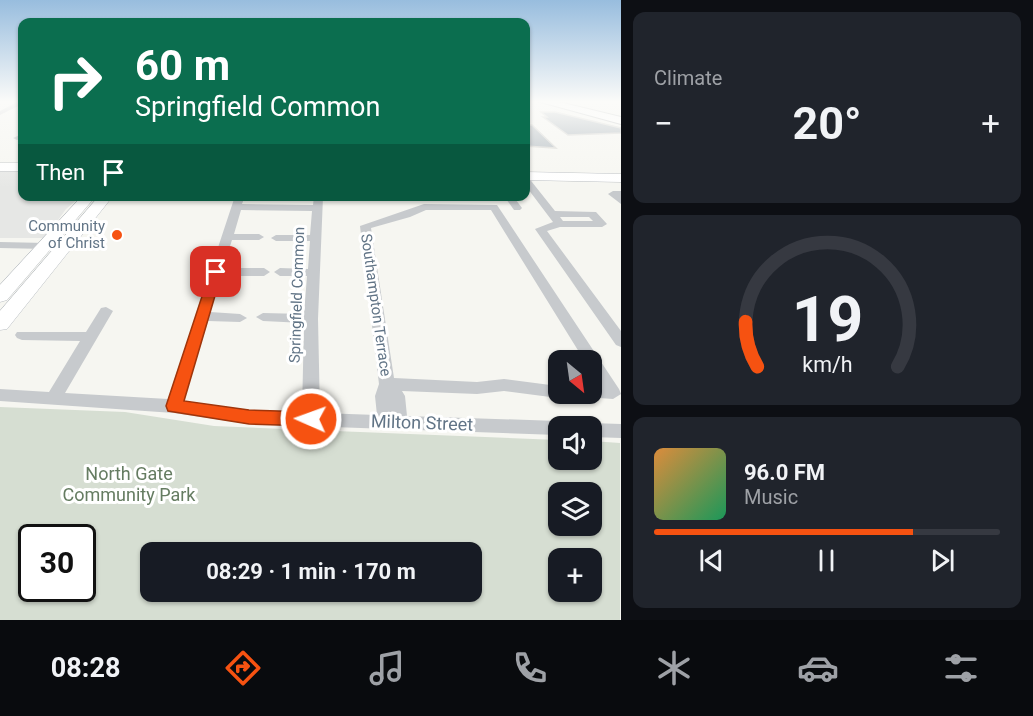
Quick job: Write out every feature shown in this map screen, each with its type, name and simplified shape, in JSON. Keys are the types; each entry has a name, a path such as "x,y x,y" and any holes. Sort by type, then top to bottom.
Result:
{"main road":[{"path":"0,159 18,160"},
{"path":"0,167 18,167"},
{"path":"530,175 621,170"},
{"path":"530,175 621,178"},
{"path":"0,296 86,201"},
{"path":"0,324 103,201"},
{"path":"46,271 51,255 65,236 58,232"}],"street":[{"path":"530,180 560,224"},
{"path":"621,194 613,194 621,201"},
{"path":"459,201 494,207 585,350"},
{"name":"Southampton Terrace","path":"393,422 397,396 387,384 365,226 424,207 459,201"},
{"path":"512,201 517,208"},
{"name":"Springfield Common","path":"174,406 238,202 318,202 311,319 311,419"},
{"path":"552,214 592,214 602,224 560,224 540,229 621,342"},
{"path":"227,237 259,237"},
{"path":"276,238 316,238"},
{"path":"0,245 46,246"},
{"path":"216,272 264,272"},
{"path":"280,272 314,273"},
{"path":"54,397 106,311"},
{"path":"202,316 240,318"},
{"path":"263,317 311,319"},
{"path":"22,335 90,337"},
{"path":"602,376 613,393 602,393"},
{"path":"387,384 477,388 504,385 548,391"},
{"name":"Milton Street","path":"0,395 174,406 249,417 548,428"},
{"path":"602,430 621,431"}],"shaded area":[{"path":"0,171 18,171 18,201 75,201 66,209 45,238 0,238"}],"green space":[{"name":"North Gate Community Park","path":"0,407 125,412 214,426 548,440 548,470 602,470 602,442 620,443 620,620 0,620"}],"building":[{"path":"530,130 537,130 556,148 530,146"},
{"path":"561,130 621,130 621,133 568,135"}],"place":[{"name":"Community of Christ","path":"117,235"}],"route":[{"path":"216,272 174,406 249,417 311,419"}]}
